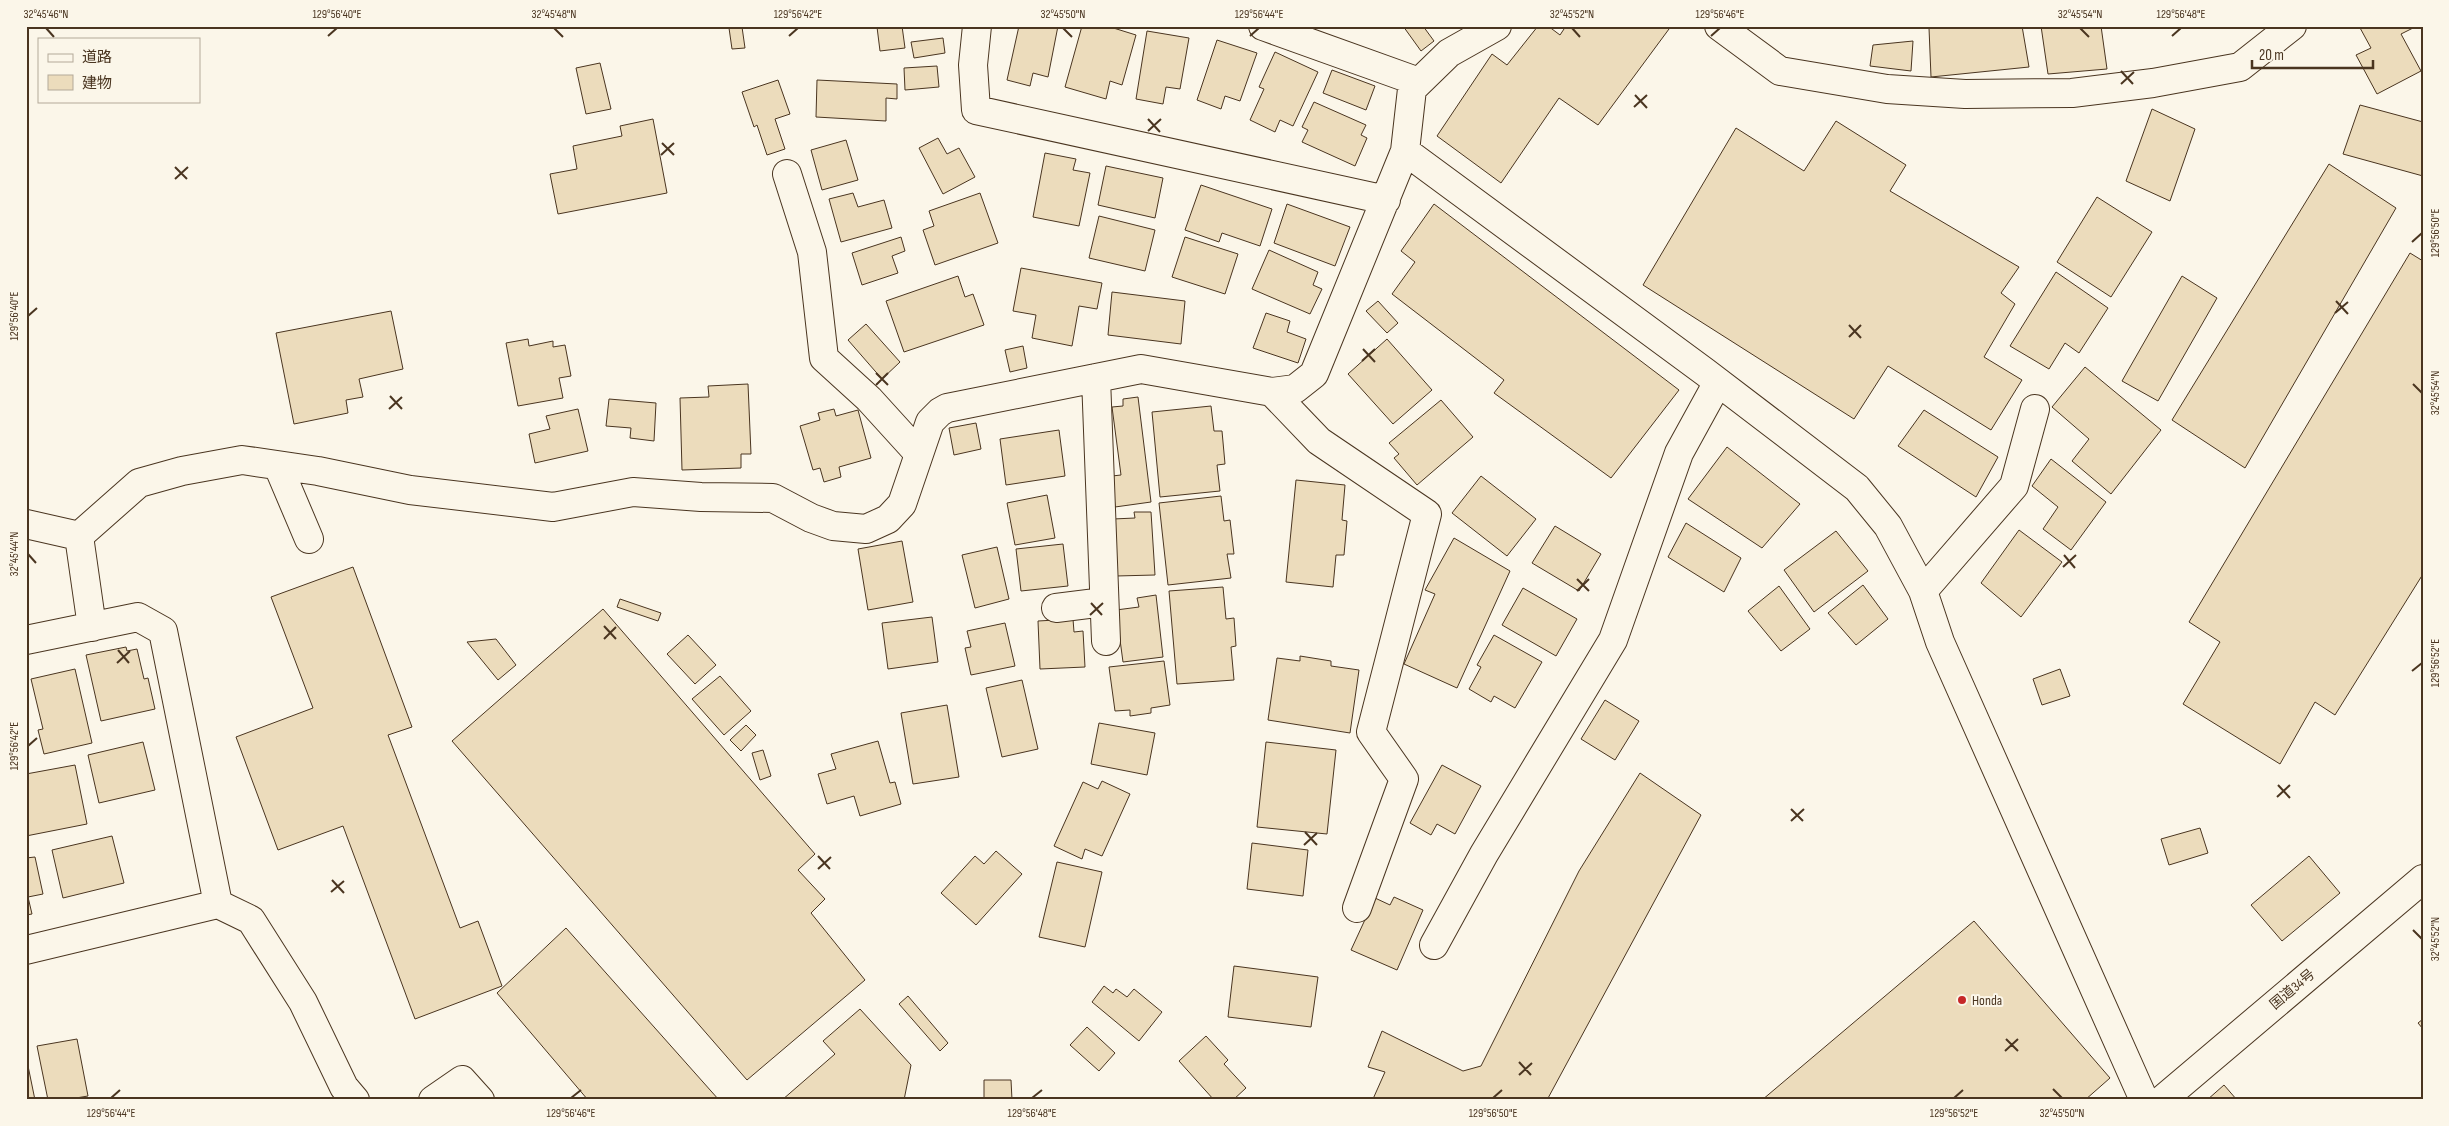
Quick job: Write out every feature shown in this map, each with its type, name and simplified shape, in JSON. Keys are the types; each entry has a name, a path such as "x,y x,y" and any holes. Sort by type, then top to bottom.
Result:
{"main road":[{"path":"978,26 973,66 976,110 1386,200"},
{"path":"1263,26 1419,82"},
{"path":"79,536 139,483 182,471 242,460 410,490 553,507 633,492 701,497 773,498 811,518 833,526 866,528 888,519 902,504 930,422 947,408 1141,369 1272,392 1294,389 1314,374 1386,200 1405,151 1412,89 1449,53 1496,26"},
{"path":"1720,26 1780,71 1887,89 1965,94 2072,93 2153,82 2240,67 2292,26"},
{"path":"1405,151 1718,382 1857,488 1888,526 1923,591 1940,642 2144,1100"},
{"path":"787,174 812,252 824,358 869,400 919,454"},
{"path":"1096,378 1106,641"},
{"path":"1434,945 1484,854 1613,640 1679,453 1718,382"},
{"path":"1272,392 1319,441 1427,514 1372,732 1404,779 1357,908"},
{"path":"1923,591 2014,486 2035,409"},
{"path":"278,466 309,539"},
{"path":"26,524 79,536"},
{"path":"79,536 92,627"},
{"path":"1056,608 1104,602"},
{"path":"26,640 138,617 163,631 218,904"},
{"name":"国道34号","path":"2162,1100 2423,879"},
{"path":"26,950 218,904 251,920 303,1002 344,1087 355,1100"},
{"path":"433,1100 462,1080 480,1100"}],"building":[{"path":"902,26 905,48 880,51 877,27"},
{"path":"1019,26 1058,26 1048,77 1033,73 1030,86 1007,80"},
{"path":"1082,26 1107,26 1136,35 1122,85 1110,81 1106,99 1065,87"},
{"path":"1403,26 1423,26 1434,41 1421,51"},
{"path":"1538,26 1548,26 1560,35 1566,26 1665,26 1669,29 1598,125 1559,98 1501,183 1437,136 1492,54 1507,65"},
{"path":"2022,26 2029,67 1931,77 1929,28"},
{"path":"2041,26 2101,26 2107,69 2048,74"},
{"path":"2359,26 2412,26 2413,28 2401,34 2421,71 2377,94 2356,55 2371,48"},
{"path":"742,27 745,48 732,49 729,28"},
{"path":"1147,31 1189,38 1180,89 1166,87 1163,104 1136,99"},
{"path":"943,38 945,53 914,58 911,42"},
{"path":"1217,40 1257,53 1240,101 1225,96 1221,109 1197,100"},
{"path":"1913,41 1911,71 1870,66 1873,45"},
{"path":"1275,52 1318,72 1293,126 1280,120 1275,132 1250,120 1264,89 1259,87"},
{"path":"600,63 611,109 586,114 576,68"},
{"path":"937,66 939,87 905,90 904,68"},
{"path":"1332,70 1375,86 1366,110 1323,93"},
{"path":"778,80 790,114 775,119 785,149 767,155 757,125 754,127 742,92"},
{"path":"817,80 897,84 897,99 886,98 886,121 816,117"},
{"path":"1314,102 1366,125 1361,135 1367,138 1355,166 1302,142 1308,130 1302,127"},
{"path":"2360,105 2423,122 2423,176 2343,154"},
{"path":"2152,109 2195,129 2170,201 2126,181"},
{"path":"653,119 667,193 558,214 550,174 577,169 573,146 622,136 620,126"},
{"path":"1836,121 1906,165 1890,191 2019,267 2001,293 2015,304 1984,357 2022,380 1991,430 1888,366 1854,419 1643,285 1736,128 1804,171"},
{"path":"938,138 947,154 959,148 975,177 943,194 919,148"},
{"path":"846,140 858,180 822,190 811,150"},
{"path":"1045,153 1076,159 1073,170 1090,173 1079,226 1033,217"},
{"path":"2329,164 2396,208 2245,468 2172,420"},
{"path":"1106,166 1163,178 1155,218 1098,205"},
{"path":"1201,185 1272,209 1260,246 1222,233 1219,242 1185,230"},
{"path":"853,193 858,207 884,200 892,228 841,242 829,199"},
{"path":"980,193 998,243 935,265 923,230 934,226 929,211"},
{"path":"2097,197 2152,232 2111,297 2057,262"},
{"path":"1287,204 1350,227 1335,266 1274,243"},
{"path":"1434,204 1679,390 1611,478 1494,393 1504,380 1392,294 1415,262 1401,251"},
{"path":"1099,216 1155,230 1145,271 1089,258"},
{"path":"901,237 905,251 892,256 898,273 862,285 852,253"},
{"path":"1185,237 1238,254 1225,294 1172,277"},
{"path":"1269,250 1318,272 1313,285 1322,289 1310,314 1252,289"},
{"path":"2410,253 2423,261 2423,574 2335,715 2315,702 2280,764 2183,704 2220,642 2189,622"},
{"path":"1021,268 1102,283 1097,309 1079,306 1072,346 1032,338 1036,315 1013,311"},
{"path":"2056,272 2108,308 2079,353 2065,343 2049,369 2010,346"},
{"path":"958,276 965,297 973,294 984,325 904,352 886,301"},
{"path":"2182,276 2217,298 2158,401 2122,381"},
{"path":"1112,292 1185,301 1181,344 1108,335"},
{"path":"1378,301 1398,323 1387,333 1366,311"},
{"path":"391,311 403,369 359,379 363,397 346,400 348,413 294,424 276,333"},
{"path":"1266,313 1290,321 1287,332 1306,339 1298,363 1253,348"},
{"path":"866,324 900,362 882,379 848,340"},
{"path":"528,339 529,346 553,341 553,347 565,345 571,376 559,378 563,398 518,406 506,343"},
{"path":"1387,339 1432,390 1393,424 1348,374"},
{"path":"1023,346 1027,368 1010,372 1005,350"},
{"path":"2085,367 2161,430 2111,494 2072,461 2089,439 2052,407"},
{"path":"748,384 751,454 741,454 741,468 682,470 680,398 709,397 708,386"},
{"path":"1138,397 1151,502 1115,507 1112,476 1121,475 1112,407 1123,406 1123,399"},
{"path":"609,399 656,403 654,441 630,438 631,428 606,426"},
{"path":"1441,400 1473,437 1417,485 1394,458 1399,454 1389,443"},
{"path":"1211,406 1214,431 1222,431 1225,464 1217,465 1220,491 1160,497 1152,412"},
{"path":"578,409 588,451 535,463 529,434 550,429 546,416"},
{"path":"834,409 836,416 858,410 871,458 839,467 841,477 824,482 820,468 813,470 800,426 820,420 818,413"},
{"path":"1924,410 1998,457 1976,497 1898,446"},
{"path":"976,423 981,449 954,455 949,428"},
{"path":"1059,430 1065,476 1006,485 1000,439"},
{"path":"1727,447 1800,504 1762,548 1688,499"},
{"path":"2051,459 2106,502 2071,550 2043,529 2058,507 2032,486"},
{"path":"1481,476 1536,519 1507,556 1452,513"},
{"path":"1296,480 1345,485 1342,520 1347,521 1344,555 1336,555 1333,587 1286,582"},
{"path":"1047,495 1055,538 1015,545 1007,503"},
{"path":"1221,496 1224,521 1230,520 1234,554 1227,554 1231,578 1168,585 1159,503"},
{"path":"1134,512 1151,512 1155,575 1116,576 1113,519 1135,518"},
{"path":"1686,523 1741,558 1724,592 1668,557"},
{"path":"1555,526 1601,554 1579,591 1532,563"},
{"path":"2019,530 2062,562 2021,617 1981,583"},
{"path":"1836,531 1868,571 1814,612 1784,570"},
{"path":"1454,538 1510,571 1457,688 1404,664 1435,594 1425,590"},
{"path":"902,541 913,602 868,610 858,549"},
{"path":"1063,544 1068,586 1021,591 1016,549"},
{"path":"997,547 1009,599 975,608 962,555"},
{"path":"353,567 412,727 388,735 460,928 478,921 502,986 415,1019 343,826 278,850 236,737 313,708 271,597"},
{"path":"1863,585 1888,619 1856,645 1828,613"},
{"path":"1779,586 1810,629 1781,651 1748,611"},
{"path":"1223,587 1226,619 1234,618 1236,646 1231,647 1234,680 1177,684 1169,591"},
{"path":"1523,588 1577,619 1556,656 1502,625"},
{"path":"1156,595 1163,657 1123,662 1116,610 1139,607 1137,598"},
{"path":"620,599 661,613 658,621 617,607"},
{"path":"603,609 815,854 798,870 825,899 811,913 865,980 747,1080 452,741"},
{"path":"932,617 938,662 888,669 882,623"},
{"path":"1073,619 1074,632 1083,631 1085,667 1040,669 1038,621"},
{"path":"1005,623 1015,666 971,675 965,648 971,647 967,631"},
{"path":"688,635 716,665 695,684 667,654"},
{"path":"1494,635 1542,662 1515,708 1494,696 1491,702 1469,689 1481,667 1477,665"},
{"path":"496,639 516,665 498,680 467,642"},
{"path":"126,647 127,651 137,649 144,679 148,678 155,709 101,721 86,655"},
{"path":"1300,656 1331,661 1331,666 1359,670 1350,733 1268,720 1277,658 1300,661"},
{"path":"1164,661 1170,705 1151,708 1151,713 1130,716 1130,710 1115,711 1109,667"},
{"path":"75,669 92,743 44,754 38,730 43,729 31,679"},
{"path":"2060,669 2070,696 2042,705 2033,679"},
{"path":"720,676 751,711 724,735 692,699"},
{"path":"1022,680 1038,749 1002,757 986,688"},
{"path":"1605,700 1639,721 1615,760 1581,739"},
{"path":"947,705 959,777 913,784 901,713"},
{"path":"1099,723 1155,733 1147,775 1091,764"},
{"path":"746,725 756,735 741,751 730,740"},
{"path":"878,741 890,783 895,782 901,804 860,816 854,796 827,804 818,774 836,769 831,754"},
{"path":"143,742 155,790 99,803 88,755"},
{"path":"1266,742 1336,750 1327,834 1257,827"},
{"path":"763,750 771,776 760,780 752,753"},
{"path":"75,765 87,824 26,836 26,774"},
{"path":"1442,765 1481,786 1455,834 1437,824 1431,835 1410,823"},
{"path":"1640,773 1701,815 1547,1100 1373,1099 1385,1072 1368,1067 1382,1031 1463,1071 1481,1066 1579,871"},
{"path":"1102,781 1130,794 1102,856 1085,849 1082,859 1054,846 1083,782 1098,789"},
{"path":"2200,828 2208,853 2169,865 2161,839"},
{"path":"112,836 124,883 63,898 52,850"},
{"path":"1252,843 1308,850 1303,896 1247,889"},
{"path":"996,851 1022,874 976,925 941,893 975,856 984,864"},
{"path":"2309,856 2340,893 2282,941 2251,905"},
{"path":"35,857 43,894 28,897 32,914 26,915 26,858"},
{"path":"1057,862 1102,872 1085,947 1039,937"},
{"path":"1394,897 1423,910 1397,970 1351,950 1375,898 1390,905"},
{"name":"Honda","path":"1974,921 2110,1078 2085,1100 1762,1100"},
{"path":"566,928 719,1100 588,1100 497,993"},
{"path":"1234,966 1318,977 1311,1027 1228,1017"},
{"path":"1104,986 1113,993 1116,989 1127,997 1134,989 1162,1012 1139,1041 1092,1002"},
{"path":"908,996 948,1043 940,1051 899,1004"},
{"path":"860,1009 911,1065 904,1100 782,1100 835,1054 823,1041"},
{"path":"2423,1019 2423,1029 2418,1023"},
{"path":"1087,1027 1115,1053 1099,1071 1070,1045"},
{"path":"1206,1036 1228,1060 1224,1064 1246,1088 1233,1100 1214,1100 1179,1061"},
{"path":"77,1039 88,1096 64,1100 48,1100 37,1046"},
{"path":"26,1056 35,1100 26,1100"},
{"path":"984,1080 1011,1080 1012,1100 984,1100"},
{"path":"2224,1085 2237,1100 2207,1100"}],"place":[{"name":"Honda","path":"1962,1000"}]}
